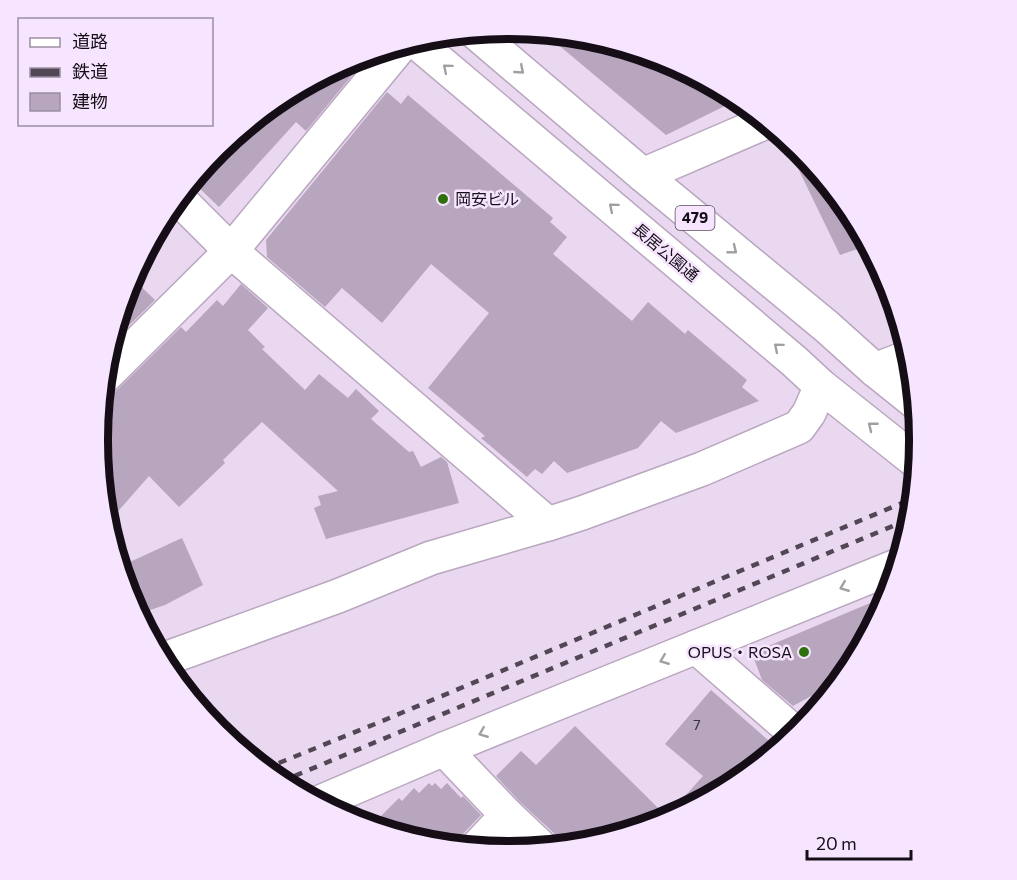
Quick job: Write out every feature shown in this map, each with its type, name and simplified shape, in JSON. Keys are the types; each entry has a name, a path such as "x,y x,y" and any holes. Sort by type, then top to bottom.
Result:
{"main road":[{"name":"479","path":"487,40 643,175 907,396"},
{"name":"長居公園通","path":"425,48 776,345 821,386 909,456"},
{"path":"114,367 231,251 391,57"},
{"path":"643,175 757,126"},
{"path":"184,204 231,251 548,524"},
{"path":"875,370 901,360"},
{"path":"171,657 338,596 431,558 548,524 702,469 799,427 809,413 821,386"},
{"path":"328,799 444,749 888,570"},
{"path":"696,647 788,727"},
{"path":"444,749 534,840"},
{"path":"483,840 507,815"}],"building":[{"path":"554,41 637,60 686,80 727,105 666,135"},
{"path":"357,69 306,131 296,122 219,207 198,187 225,156 264,122 286,107 331,80"},
{"path":"387,92 401,104 408,95 553,218 550,222 567,237 553,254 632,321 648,302 685,334 688,330 747,380 742,387 759,401 676,433 661,421 638,448 567,473 554,461 542,474 535,469 527,477 481,438 485,436 428,388 489,313 431,264 382,323 342,288 325,307 267,257 266,240"},
{"path":"793,158 827,196 860,248 840,255"},
{"path":"241,284 268,308 248,330 265,347 262,349 305,390 319,374 348,398 356,389 379,411 371,419 409,452 413,451 421,467 441,457 447,462 459,503 326,539 314,508 321,505 318,496 338,491 262,422 223,460 225,463 179,507 149,476 115,515 109,474 112,471 108,468 110,457 108,455 107,440 110,395 181,327 186,332 217,300 223,306"},
{"path":"139,285 155,300 122,332"},
{"path":"182,538 203,585 165,605 146,611 127,563"},
{"name":"OPUS・ROSA","path":"875,601 856,640 827,684 822,690 793,706 762,680 753,656 766,647"},
{"path":"711,690 769,741 753,758 709,787 679,803 703,776 665,744"},
{"path":"575,726 661,811 612,827 558,838 496,776 521,751 536,765"},
{"path":"429,783 432,786 435,783 441,789 447,783 481,815 460,838 378,819 399,798 402,801 414,788 419,793"}],"railway":[{"path":"274,765 904,502"},
{"path":"292,777 901,523"}],"place":[{"name":"岡安ビル","path":"443,199"},
{"name":"OPUS・ROSA","path":"804,652"}]}
